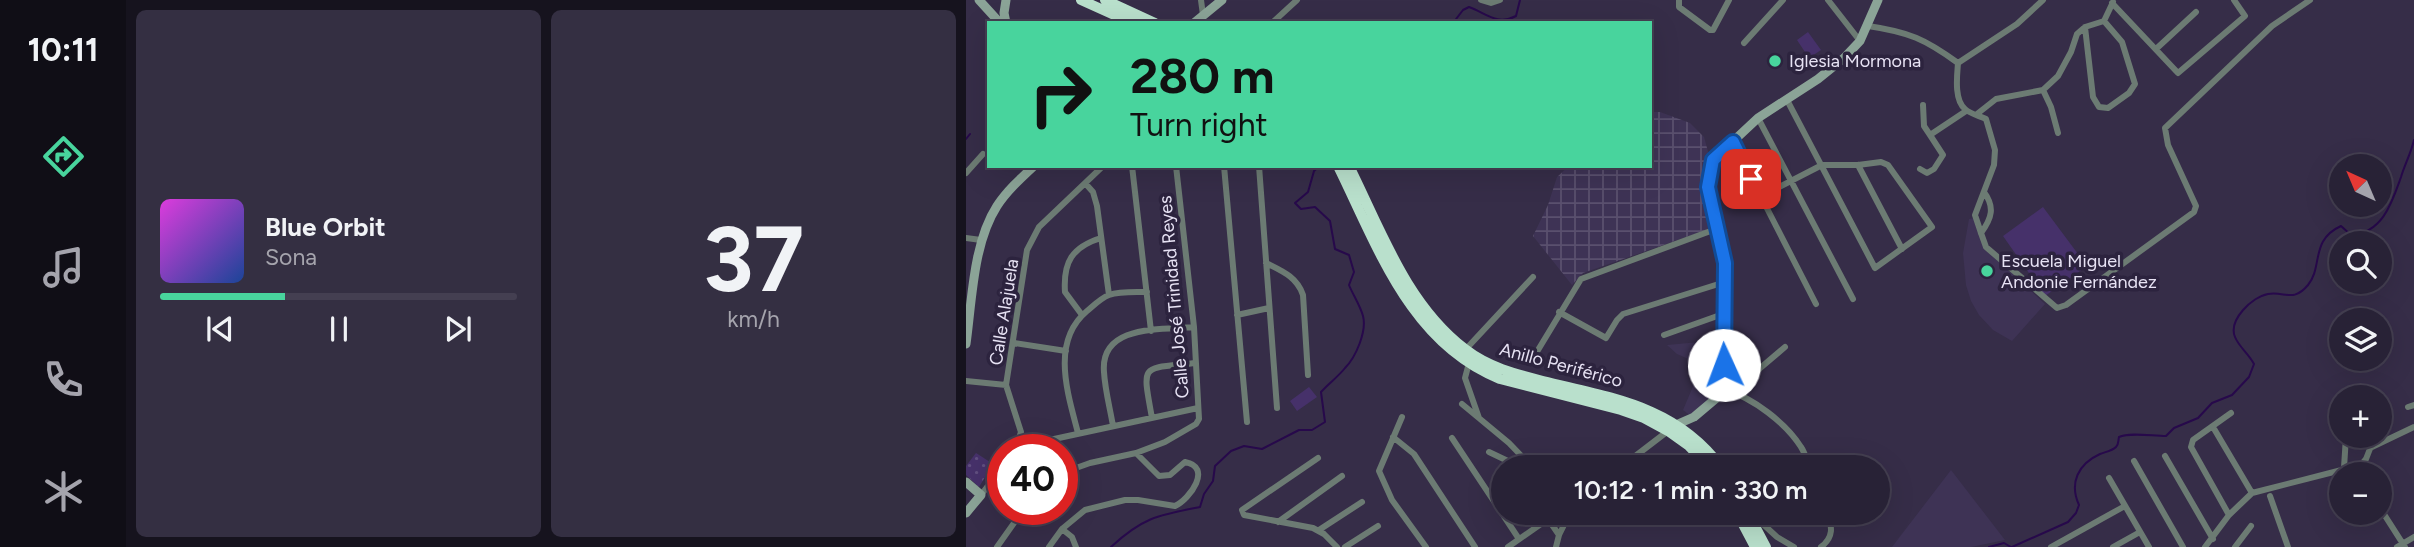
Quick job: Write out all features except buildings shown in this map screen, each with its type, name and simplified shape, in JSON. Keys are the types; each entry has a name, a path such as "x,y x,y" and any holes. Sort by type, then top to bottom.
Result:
{"highway":[{"path":"1082,0 1128,21"},
{"path":"1105,0 1151,21"},
{"name":"Anillo Periférico","path":"1339,168 1401,293 1434,335 1469,363 1500,379 1621,410 1673,427 1698,455"},
{"name":"Anillo Periférico","path":"1350,168 1408,286 1441,328 1466,349 1489,364 1514,374 1624,400 1648,409 1695,439 1710,455"},
{"path":"1741,525 1747,547"},
{"path":"1743,525 1755,547"},
{"path":"1756,525 1766,547"}],"street":[{"path":"979,0 998,21"},
{"path":"1006,0 1006,21"},
{"path":"1198,19 1201,0"},
{"path":"1198,19 1222,0"},
{"path":"1274,21 1297,0"},
{"path":"1481,0 1491,3 1500,0"},
{"path":"1679,0 1679,7 1710,30 1729,0"},
{"path":"1744,43 1783,0"},
{"path":"1828,0 1860,41"},
{"path":"1729,391 1723,314 1725,282 1722,248 1708,187 1713,160 1758,118 1844,58 1860,41 1878,0"},
{"path":"1958,64 2017,24 2043,0"},
{"path":"1977,114 1996,99 2043,90 2058,76 2077,34 2085,27 2104,21 2113,2 2178,73 2245,16 2234,0"},
{"path":"1958,64 1960,103 1966,111 1986,119 1995,150 1994,165 1975,215 1986,247 2057,308 2066,305 2194,212 2196,206 2168,145 2165,128 2272,26 2310,0"},
{"path":"2156,49 2196,12"},
{"path":"2085,27 2093,97 2099,107 2108,108 2129,93 2135,84 2122,42 2104,21"},
{"path":"1868,26 1904,31 1938,48 1958,64"},
{"path":"2043,90 2058,133"},
{"path":"1760,197 1822,165 1858,166 1881,162 1888,165 1932,227 1875,268 1822,165 1787,100"},
{"path":"1920,169 1927,173 1934,169 1944,155 1924,126 1923,105"},
{"path":"1930,135 1966,111"},
{"path":"1758,118 1853,299"},
{"path":"1733,142 1816,304"},
{"path":"966,173 983,155"},
{"path":"1858,166 1902,249"},
{"path":"966,344 981,240 997,206 1032,168"},
{"name":"Calle Alajuela","path":"1020,434 1006,385 1027,250 1039,227 1101,168"},
{"path":"1132,168 1151,331"},
{"name":"Calle José Trinidad Reyes","path":"1136,453 1166,442 1196,424 1199,419 1194,327 1176,168"},
{"path":"1224,168 1247,422"},
{"path":"1259,168 1277,408"},
{"path":"1085,183 1093,192 1097,206 1109,295"},
{"path":"1981,233 1991,218 1992,211 1990,200 1983,192"},
{"path":"1535,355 1559,312 1586,275 1716,229"},
{"path":"966,238 981,240"},
{"path":"1082,315 1065,292 1068,262 1082,245 1101,238"},
{"path":"1266,263 1285,272 1303,295 1308,374"},
{"path":"1466,349 1533,276"},
{"path":"1559,312 1606,338 1623,314 1725,282"},
{"path":"1078,433 1066,387 1067,340 1073,326 1082,315 1109,295 1147,292"},
{"path":"1237,315 1269,308"},
{"path":"1664,335 1723,314"},
{"path":"1114,426 1104,372 1106,353 1116,340 1125,335 1194,327"},
{"path":"1014,343 1066,351"},
{"path":"1637,455 1673,427 1694,417 1785,346"},
{"path":"1152,418 1145,379 1148,372 1155,367 1196,363"},
{"path":"1469,363 1465,378 1479,419"},
{"path":"966,381 1006,385"},
{"path":"1729,391 1774,418 1801,446 1805,455"},
{"path":"1462,404 1520,455"},
{"path":"1074,434 1198,408"},
{"path":"2229,515 2191,447 2193,440 2231,413"},
{"path":"1402,417 1379,471 1392,500 1426,547"},
{"path":"1694,417 1691,432 1695,439"},
{"path":"2213,427 2252,493"},
{"path":"2392,437 2414,427"},
{"path":"1393,437 1414,454 1475,547"},
{"path":"1452,438 1519,539"},
{"path":"1489,452 1495,455"},
{"path":"1049,547 1062,530 1085,510 1125,500 1175,506 1188,497 1199,474 1192,464 1185,462 1170,475 1159,476 1136,453 1078,467"},
{"path":"2165,456 2213,539"},
{"path":"1318,458 1242,510 1244,515 1319,530 1337,547"},
{"path":"2134,461 2183,547"},
{"path":"2205,547 2229,515 2252,493 2329,472"},
{"path":"1278,522 1342,477"},
{"path":"2109,478 2149,547"},
{"path":"966,482 981,495"},
{"path":"966,513 987,487"},
{"path":"2270,496 2288,547"},
{"path":"1319,530 1362,502"},
{"path":"2050,547 2125,506"},
{"path":"997,547 1013,525"},
{"path":"1508,547 1535,525"},
{"path":"1552,525 1559,535"},
{"path":"1555,546 1563,525"},
{"path":"1764,525 1794,547"},
{"path":"1821,547 1831,536 1831,525"},
{"path":"2390,525 2402,546 2414,537"},
{"path":"1345,547 1378,526"},
{"path":"2235,547 2251,526"},
{"path":"1062,530 1072,537 1076,547"},
{"path":"2113,547 2140,532"},
{"path":"2242,539 2245,547"}],"shaded area":[{"path":"1808,32 1821,50 1809,58 1797,40"},
{"path":"1652,112 1660,112 1690,123 1704,137 1710,159 1705,173 1712,228 1583,273 1572,285 1533,236 1548,205 1557,177 1567,168 1652,168"},
{"path":"2043,207 2087,266 2045,296 2003,236"},
{"name":"Escuela Miguel Andonie Fernández","path":"1974,218 1994,257 2045,304 2012,341 1993,330 1979,315 1966,285 1963,253 1969,219"},
{"path":"1721,340 1722,390 1691,416 1683,410 1702,365 1677,354 1667,345"},
{"path":"1309,387 1317,397 1297,411 1290,401"},
{"path":"976,453 987,460 987,474 979,487 966,475 966,466"},
{"path":"1951,470 2005,540 1971,547 1892,547"}],"waterway":[{"path":"1455,21 1469,7 1492,18 1509,19 1516,16 1520,0"},
{"path":"966,139 970,134"},
{"path":"2012,547 2068,522 2079,505 2075,482 2081,469 2092,458 2118,445 2119,437 2135,434 2166,436 2174,428 2198,418 2212,403 2232,395 2249,377 2254,364 2235,337 2238,317 2249,304 2262,296 2274,293 2293,295 2303,290 2312,278 2321,246 2331,232 2341,226 2351,235 2362,233 2379,222 2394,196 2414,140"},
{"path":"1111,547 1142,523 1173,512 1200,507 1204,494 1213,481 1215,466 1231,451 1244,446 1262,449 1299,430 1312,430 1325,422 1321,392 1353,357 1360,344 1364,322 1349,285 1354,272 1349,255 1335,249 1330,221 1315,207 1301,209 1295,203 1308,192 1317,168"},
{"path":"1989,547 2004,543 2011,547"}],"place":[{"name":"Iglesia Mormona","path":"1775,61"},
{"name":"Escuela Miguel Andonie Fernández","path":"1987,271"}],"route":[{"path":"1724,365 1725,263 1708,187 1713,160 1733,142 1751,179"}]}
